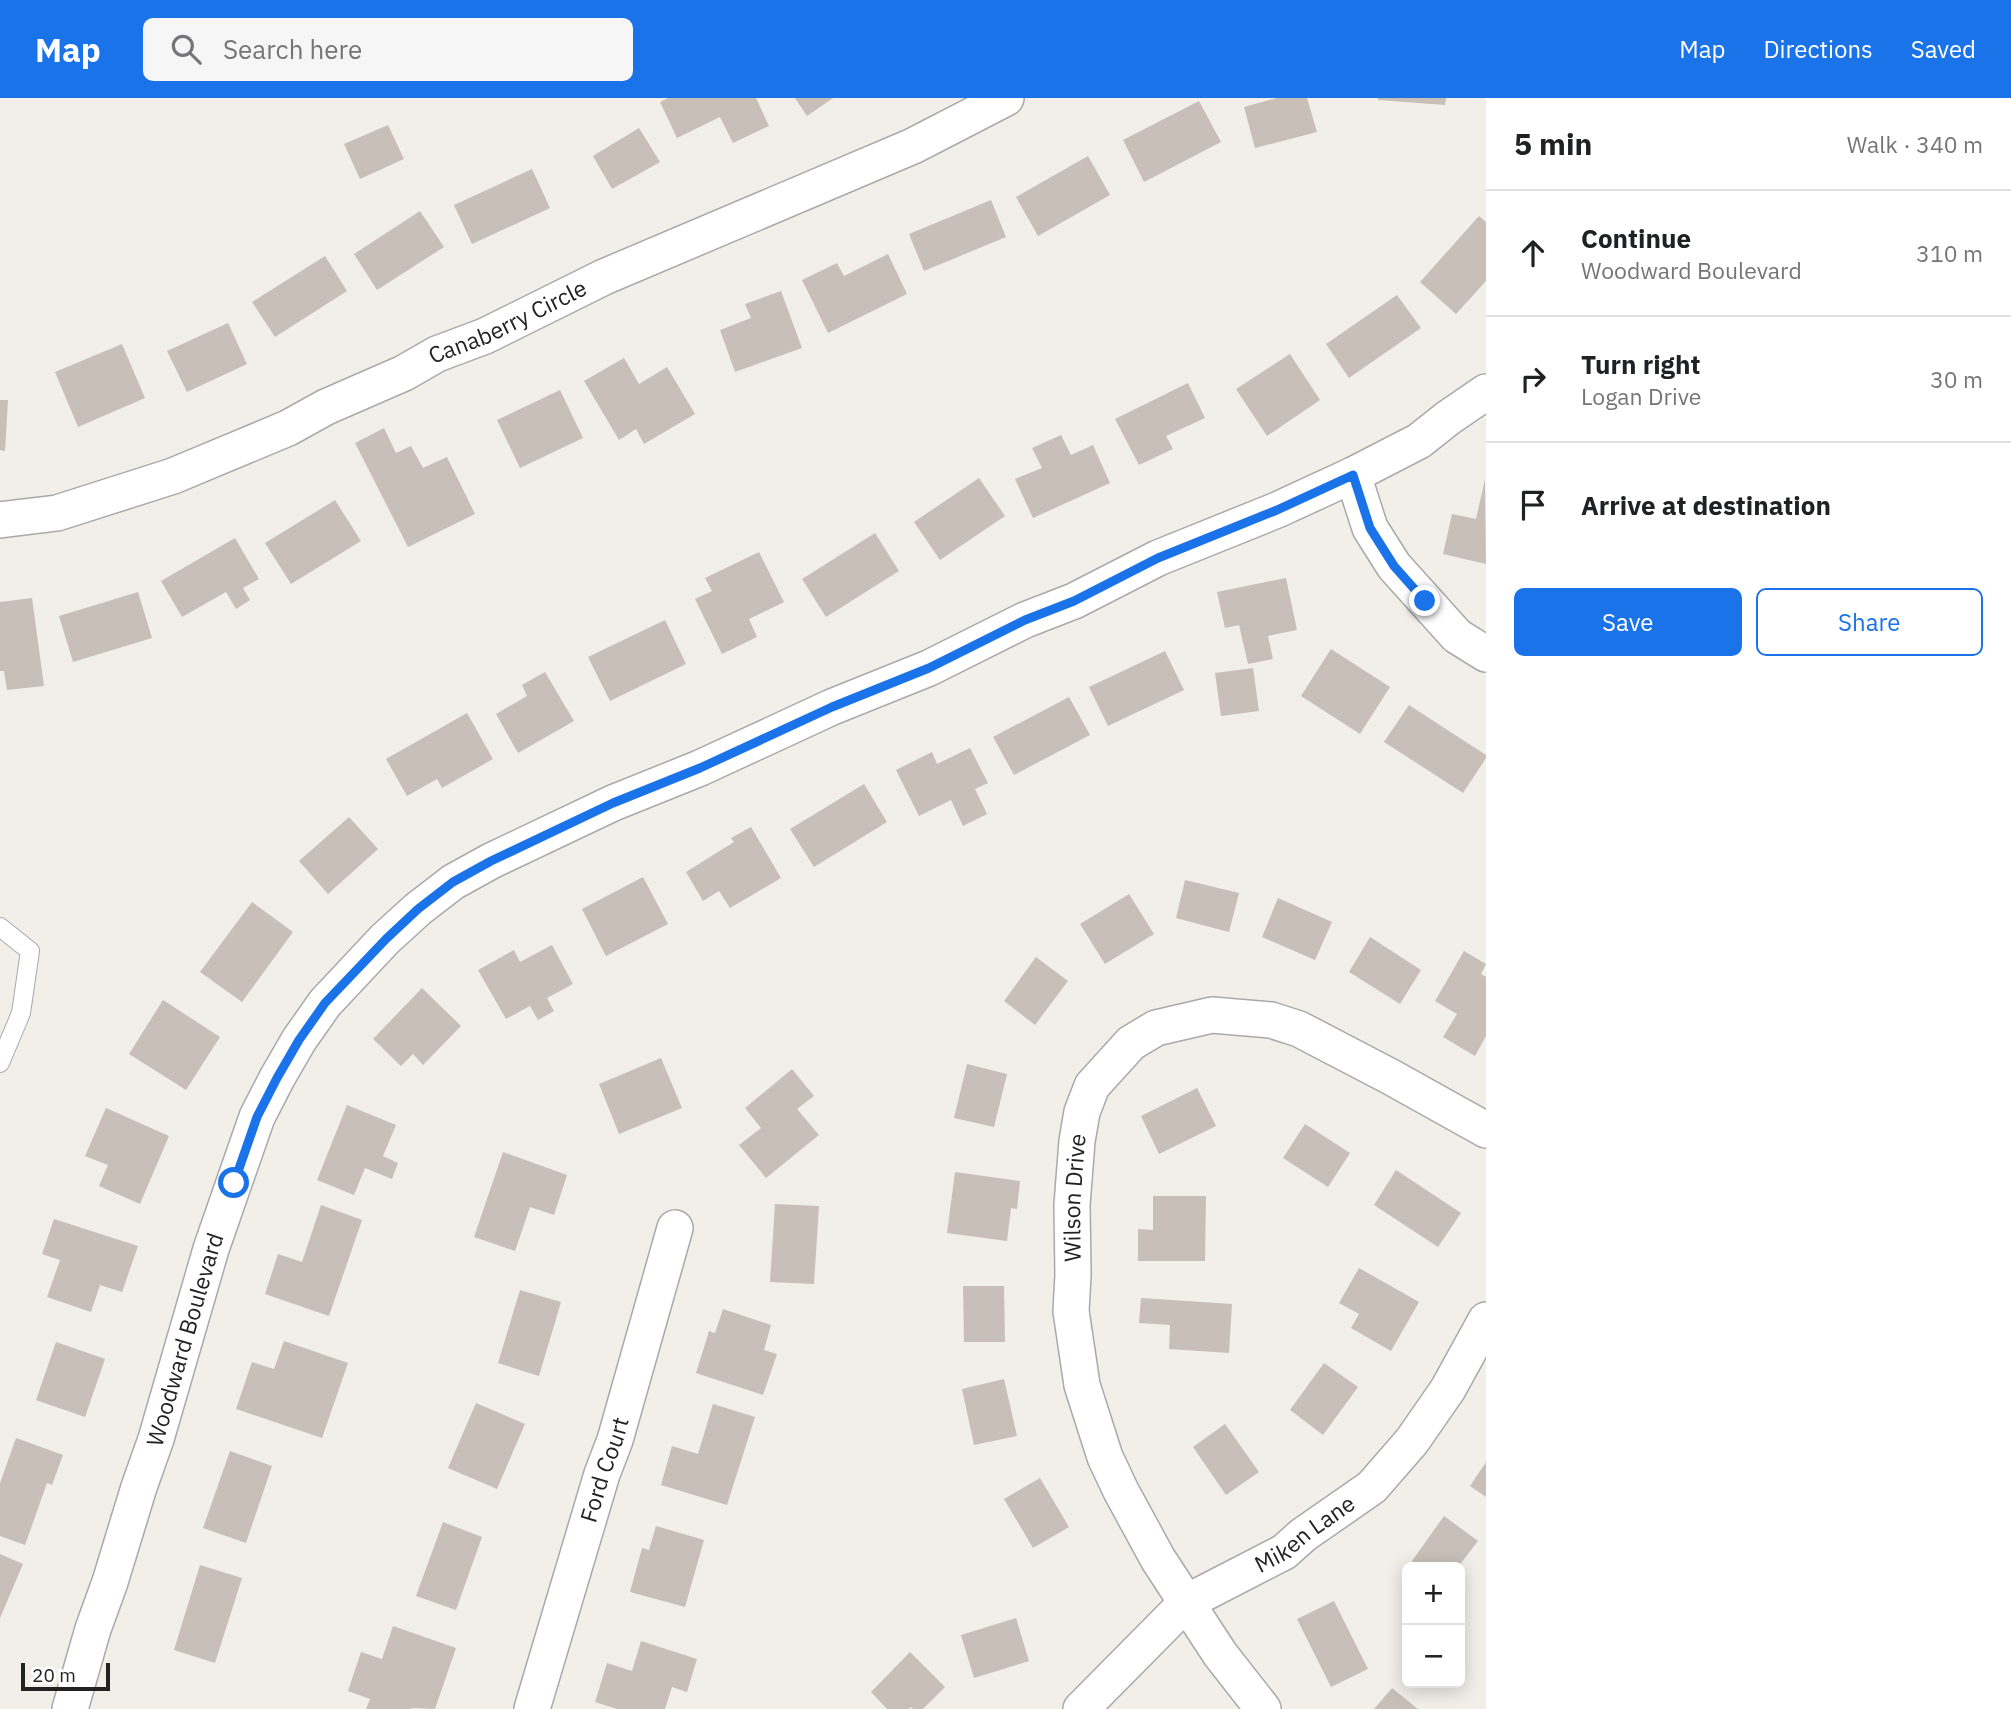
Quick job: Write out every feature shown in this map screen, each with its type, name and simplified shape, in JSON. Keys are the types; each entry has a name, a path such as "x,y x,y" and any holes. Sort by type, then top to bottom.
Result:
{"street":[{"name":"Canaberry Circle","path":"0,520 57,513 160,480 288,428 326,407 404,373 437,354 485,336 604,277 913,146 1006,98"},
{"name":"Woodward Boulevard","path":"70,1709 93,1629 156,1439 211,1249 257,1117 299,1040 325,1003 418,909 453,882 491,861 613,803 700,768 832,707 929,668 1025,620 1074,601 1158,558 1277,510 1353,475 1419,441 1486,391"},
{"path":"1353,475 1370,528 1394,566 1457,636 1486,654"},
{"name":"Wilson Drive","path":"1263,1709 1220,1654 1158,1559 1105,1457 1082,1385 1071,1311 1072,1205 1077,1141 1082,1112 1092,1086 1130,1043 1156,1028 1212,1015 1271,1020 1299,1029 1486,1130"},
{"name":"Ford Court","path":"532,1709 615,1440 675,1228"},
{"name":"Miken Lane","path":"1081,1709 1187,1602 1284,1552 1303,1535 1373,1486 1412,1441 1448,1389 1486,1320"}],"lane":[{"path":"0,927 30,951 21,1013 0,1063"}],"building":[{"path":"668,98 756,98 769,126 733,143 720,117 677,138 660,102"},
{"path":"795,98 833,98 807,116"},
{"path":"1277,98 1307,98 1317,132 1255,148 1244,107"},
{"path":"1378,98 1446,98 1445,105"},
{"path":"1199,101 1221,142 1144,182 1123,140"},
{"path":"388,125 404,159 360,179 344,144"},
{"path":"639,128 660,162 612,189 593,156"},
{"path":"1088,156 1110,195 1038,236 1016,197"},
{"path":"532,169 550,208 472,244 454,205"},
{"path":"991,200 1006,237 924,271 909,234"},
{"path":"420,211 444,247 377,290 354,254"},
{"path":"1479,216 1486,222 1486,281 1456,314 1420,282"},
{"path":"888,254 907,294 828,333 802,280 837,263 844,276"},
{"path":"325,256 347,291 275,337 252,302"},
{"path":"781,291 802,348 735,372 720,330 751,318 745,304"},
{"path":"1397,295 1421,328 1349,378 1326,344"},
{"path":"228,323 247,364 187,392 167,351"},
{"path":"122,344 145,398 78,427 55,372"},
{"path":"1290,354 1320,400 1267,436 1236,389"},
{"path":"624,358 639,384 667,367 695,414 644,444 636,429 619,440 584,381"},
{"path":"1188,383 1205,418 1166,436 1173,449 1139,465 1115,419"},
{"path":"560,390 583,438 520,468 497,420"},
{"path":"0,400 8,400 5,451 0,450"},
{"path":"384,428 396,453 411,446 423,468 447,457 475,514 408,547 355,443"},
{"path":"1061,435 1071,455 1093,445 1110,483 1033,518 1015,479 1042,468 1032,448"},
{"path":"979,478 1005,516 940,560 914,522"},
{"path":"1485,479 1486,564 1443,554 1452,514 1476,519"},
{"path":"335,500 361,541 291,584 265,543"},
{"path":"875,533 899,571 826,617 802,579"},
{"path":"235,538 259,579 243,588 250,600 236,609 226,592 182,617 161,581"},
{"path":"759,552 784,602 749,619 757,637 722,654 695,599 712,591 705,578"},
{"path":"1286,578 1297,630 1268,636 1273,659 1248,664 1239,625 1225,628 1217,592"},
{"path":"138,592 152,638 73,662 59,616"},
{"path":"32,598 44,686 7,690 4,671 0,671 0,602"},
{"path":"665,620 686,664 610,701 588,657"},
{"path":"1331,649 1390,687 1360,734 1301,696"},
{"path":"1165,651 1184,690 1108,726 1089,687"},
{"path":"1253,668 1259,711 1221,716 1215,673"},
{"path":"545,672 574,721 518,753 496,714 527,696 522,685"},
{"path":"1069,697 1090,735 1014,775 993,737"},
{"path":"1409,705 1486,755 1463,793 1384,742"},
{"path":"467,713 493,759 442,788 437,779 407,796 386,759"},
{"path":"970,748 988,783 975,789 987,814 963,826 951,800 919,816 896,770 932,752 937,764"},
{"path":"864,784 887,822 814,867 790,829"},
{"path":"349,817 378,849 328,894 299,861"},
{"path":"751,827 781,878 730,908 719,891 703,901 686,872 734,842 731,838"},
{"path":"643,877 668,924 606,956 582,909"},
{"path":"1185,880 1239,893 1229,932 1176,918"},
{"path":"1129,894 1154,934 1105,964 1080,924"},
{"path":"1278,898 1332,922 1315,960 1262,937"},
{"path":"252,902 293,932 242,1002 200,972"},
{"path":"1370,937 1421,970 1400,1004 1349,972"},
{"path":"552,945 573,984 547,998 554,1011 538,1020 530,1006 506,1019 478,970 514,950 520,962"},
{"path":"1464,951 1486,964 1481,974 1486,977 1486,1036 1475,1056 1443,1037 1457,1014 1435,1001"},
{"path":"1036,957 1068,981 1035,1025 1004,1001"},
{"path":"422,988 461,1026 423,1065 413,1054 401,1066 373,1039"},
{"path":"163,1000 220,1037 186,1090 129,1054"},
{"path":"661,1058 682,1108 619,1134 599,1084"},
{"path":"967,1064 1007,1074 994,1127 954,1118"},
{"path":"792,1069 814,1096 797,1109 819,1135 766,1178 739,1145 761,1128 745,1108"},
{"path":"1197,1088 1216,1126 1159,1154 1141,1116"},
{"path":"347,1105 396,1125 383,1156 398,1163 392,1179 365,1168 354,1195 317,1180"},
{"path":"106,1108 169,1136 140,1204 99,1186 108,1165 85,1156"},
{"path":"1305,1124 1350,1153 1328,1187 1283,1158"},
{"path":"503,1152 567,1175 554,1215 530,1207 515,1251 474,1237"},
{"path":"1396,1170 1461,1213 1438,1247 1374,1205"},
{"path":"955,1172 1020,1181 1017,1209 1011,1208 1007,1241 947,1233"},
{"path":"1153,1196 1206,1196 1205,1261 1138,1261 1138,1229 1153,1230"},
{"path":"775,1204 819,1206 814,1284 770,1282"},
{"path":"321,1205 362,1220 329,1316 265,1294 278,1254 302,1262"},
{"path":"54,1219 138,1246 122,1292 100,1285 91,1312 47,1297 60,1260 42,1254"},
{"path":"1359,1268 1419,1302 1391,1351 1351,1328 1359,1314 1339,1303"},
{"path":"963,1286 1004,1286 1005,1342 964,1342"},
{"path":"520,1290 561,1302 539,1376 498,1363"},
{"path":"1141,1298 1232,1304 1229,1353 1169,1349 1170,1325 1139,1323"},
{"path":"723,1309 771,1325 764,1350 777,1354 763,1395 696,1373 709,1331 715,1333"},
{"path":"284,1341 348,1363 322,1438 236,1409 252,1362 274,1369"},
{"path":"56,1342 105,1359 85,1417 36,1400"},
{"path":"1324,1363 1358,1387 1323,1435 1290,1410"},
{"path":"1004,1379 1017,1436 974,1445 962,1389"},
{"path":"476,1403 525,1424 497,1489 448,1468"},
{"path":"713,1404 755,1417 727,1505 661,1485 672,1446 698,1454"},
{"path":"1225,1424 1259,1472 1226,1495 1193,1447"},
{"path":"16,1438 63,1455 52,1485 47,1483 25,1545 0,1536 0,1483"},
{"path":"230,1451 272,1466 246,1543 203,1528"},
{"path":"1486,1462 1486,1497 1470,1486"},
{"path":"1040,1478 1069,1527 1033,1548 1004,1499"},
{"path":"1444,1516 1478,1541 1462,1562 1412,1561"},
{"path":"443,1522 482,1537 456,1610 416,1596"},
{"path":"656,1526 704,1540 685,1607 630,1592 642,1548 649,1550"},
{"path":"0,1554 23,1564 0,1618"},
{"path":"200,1565 242,1578 215,1663 174,1650"},
{"path":"1334,1601 1368,1669 1331,1687 1297,1619"},
{"path":"1016,1618 1029,1661 974,1678 961,1635"},
{"path":"393,1626 456,1648 435,1709 366,1709 370,1699 348,1691 361,1652 382,1659"},
{"path":"641,1641 697,1659 687,1692 672,1687 665,1709 617,1709 595,1702 607,1663 632,1671"},
{"path":"910,1652 945,1687 923,1709 887,1709 871,1692"},
{"path":"1392,1688 1418,1709 1374,1709"}],"route":[{"path":"234,1183 257,1117 299,1040 325,1003 418,909 453,882 491,861 613,803 700,768 832,707 929,668 1025,620 1074,601 1158,558 1277,510 1353,475 1370,528 1394,566 1425,601"}]}
